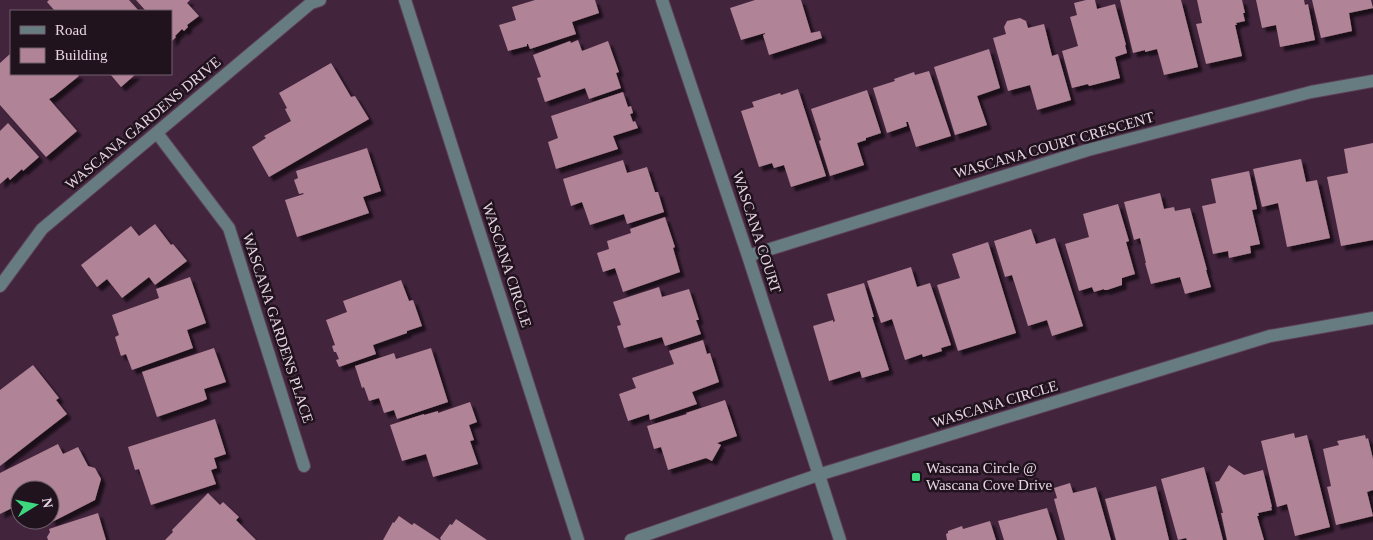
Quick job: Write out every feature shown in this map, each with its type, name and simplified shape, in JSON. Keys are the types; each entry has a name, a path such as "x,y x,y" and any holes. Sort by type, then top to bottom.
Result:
{"street":[{"name":"WASCANA GARDENS DRIVE","path":"0,286 42,229 310,3 320,0"},
{"name":"WASCANA CIRCLE","path":"405,0 578,540"},
{"name":"WASCANA COURT","path":"662,0 748,256 840,540"},
{"name":"WASCANA COURT CRESCENT","path":"748,256 1088,150 1311,92 1373,81"},
{"name":"WASCANA GARDENS PLACE","path":"157,133 229,228 304,466"},
{"name":"WASCANA CIRCLE","path":"631,540 818,475 1270,336 1373,318"}],"building":[{"path":"49,0 129,0 138,10 54,10 47,2"},
{"path":"136,0 190,0 187,3 199,16 187,25 188,27 184,31 182,29 172,41 172,10 145,10"},
{"path":"535,0 595,0 599,13 572,22 576,34 530,49 527,44 527,46 508,51 499,25 516,20 512,7"},
{"path":"755,0 801,0 811,33 820,31 822,38 769,55 763,35 765,33 741,40 730,8"},
{"path":"1095,0 1097,9 1115,4 1127,53 1115,57 1120,78 1089,86 1088,84 1072,88 1062,51 1078,46 1070,17 1077,15 1074,3"},
{"path":"1120,0 1181,0 1198,67 1164,75 1157,49 1133,53"},
{"path":"1197,0 1242,0 1245,21 1235,25 1242,56 1206,64 1196,24 1202,23"},
{"path":"1256,0 1304,0 1305,5 1308,4 1315,40 1280,47 1276,25 1262,28"},
{"path":"1312,0 1371,0 1373,8 1349,13 1352,31 1321,38"},
{"path":"1020,18 1026,21 1028,28 1044,24 1052,56 1058,54 1071,100 1037,110 1030,85 1008,91 993,38 1006,34 1004,27 1007,21"},
{"path":"578,40 582,51 608,41 619,72 616,73 621,88 589,99 585,88 545,102 537,78 541,77 533,55 570,41 571,43"},
{"path":"989,49 1000,88 977,96 987,125 955,135 934,67"},
{"path":"10,54 10,75 79,76 49,99 77,131 46,157 0,105 0,63"},
{"path":"331,63 351,97 355,96 369,119 269,177 252,147 266,138 264,136 291,121 279,93"},
{"path":"929,71 951,136 916,147 908,122 906,122 907,126 887,133 873,88 914,72 915,75"},
{"path":"111,75 135,75 121,87"},
{"path":"798,89 826,176 791,187 784,165 774,168 772,163 759,167 741,111 754,107 752,102"},
{"path":"867,90 881,133 857,143 864,165 830,176 811,109"},
{"path":"623,92 628,107 631,106 633,113 630,114 633,122 635,121 638,128 613,136 618,149 556,169 548,142 558,138 551,116"},
{"path":"8,123 39,157 10,180 8,177 0,184 0,131"},
{"path":"1373,143 1373,240 1341,246 1327,177 1348,173 1344,149"},
{"path":"367,148 381,191 363,197 369,213 297,237 285,200 304,194 299,194 294,180 298,178 296,171"},
{"path":"1301,159 1306,182 1317,180 1330,238 1287,247 1278,203 1262,207 1253,169"},
{"path":"623,160 627,173 647,167 664,212 627,224 624,214 590,225 582,202 571,206 563,179"},
{"path":"1249,171 1257,209 1252,210 1260,244 1250,246 1251,253 1229,258 1228,251 1213,254 1202,206 1216,203 1211,179"},
{"path":"1160,193 1164,209 1174,207 1175,211 1190,208 1211,287 1185,294 1180,277 1151,284 1140,238 1134,240 1124,202"},
{"path":"1118,204 1129,241 1126,242 1135,274 1122,278 1122,285 1107,290 1094,292 1092,287 1079,291 1065,244 1089,237 1083,214"},
{"path":"665,217 675,247 673,248 680,272 623,292 615,268 603,272 597,253 609,249 607,241 631,233 630,229"},
{"path":"155,224 171,245 173,244 187,261 155,285 149,277 122,298 107,279 97,287 81,265 131,226 139,236"},
{"path":"1031,229 1036,244 1055,238 1083,326 1052,336 1047,320 1028,326 1012,275 1005,277 994,241"},
{"path":"988,242 1016,333 958,351 937,285 960,278 952,254"},
{"path":"911,267 917,287 930,283 951,345 941,348 942,351 923,357 922,354 905,360 892,319 881,323 867,281"},
{"path":"190,277 206,323 187,330 193,348 132,370 126,354 121,356 115,337 119,335 112,315 159,298 156,289"},
{"path":"401,280 409,301 413,300 422,326 373,345 376,354 339,367 336,360 339,359 332,346 335,345 326,320 347,312 343,301"},
{"path":"864,283 874,317 872,317 889,370 862,378 860,371 829,381 813,326 835,321 827,294"},
{"path":"659,287 662,297 689,289 699,320 696,320 701,334 665,346 662,337 624,348 617,326 621,325 613,302"},
{"path":"703,340 707,354 710,353 719,382 692,392 697,404 650,420 649,414 628,421 619,394 636,388 632,378 674,364 669,351"},
{"path":"214,348 226,382 204,389 207,399 157,417 142,372"},
{"path":"431,348 448,402 397,419 394,410 384,413 379,398 369,401 364,387 362,388 355,366 394,353 396,359"},
{"path":"33,365 59,398 56,400 67,414 0,466 0,390"},
{"path":"725,400 737,436 717,443 721,445 712,461 706,458 668,470 661,447 654,449 647,426"},
{"path":"470,402 477,422 469,425 474,440 470,441 478,464 433,477 426,454 402,461 390,425 424,414 438,411 438,413"},
{"path":"215,419 226,454 214,458 217,468 211,470 216,484 151,505 139,469 135,470 128,447"},
{"path":"1294,433 1295,438 1307,435 1330,527 1295,536 1287,504 1277,507 1261,441"},
{"path":"1365,435 1366,439 1368,438 1373,459 1373,490 1367,492 1373,516 1336,525 1327,487 1331,486 1323,449 1339,445 1337,441"},
{"path":"58,444 63,454 78,447 88,466 95,468 101,479 95,500 60,518 60,480 10,480 10,509 0,514 0,473"},
{"path":"1229,465 1244,475 1263,470 1272,507 1272,510 1258,513 1259,516 1257,516 1264,540 1227,540 1221,513 1223,513 1215,482 1219,481"},
{"path":"1204,467 1223,540 1187,540 1186,538 1178,540 1161,479"},
{"path":"1070,483 1073,493 1096,487 1111,540 1065,540 1054,499 1057,498 1054,488"},
{"path":"1156,486 1169,540 1116,540 1105,499"},
{"path":"208,493 220,505 223,502 239,517 236,520 256,540 165,540 173,532 172,530"},
{"path":"1047,508 1057,540 1004,540 998,521"},
{"path":"98,513 106,540 48,540 49,530 60,530 60,525"},
{"path":"399,516 412,525 414,523 440,540 383,540 393,522"},
{"path":"456,519 487,540 441,540 440,538 450,524 452,525"},
{"path":"990,521 996,540 947,540 946,534 948,531 962,526 963,529"}],"place":[{"name":"Wascana Circle @ Wascana Cove Drive","path":"916,477"}]}
